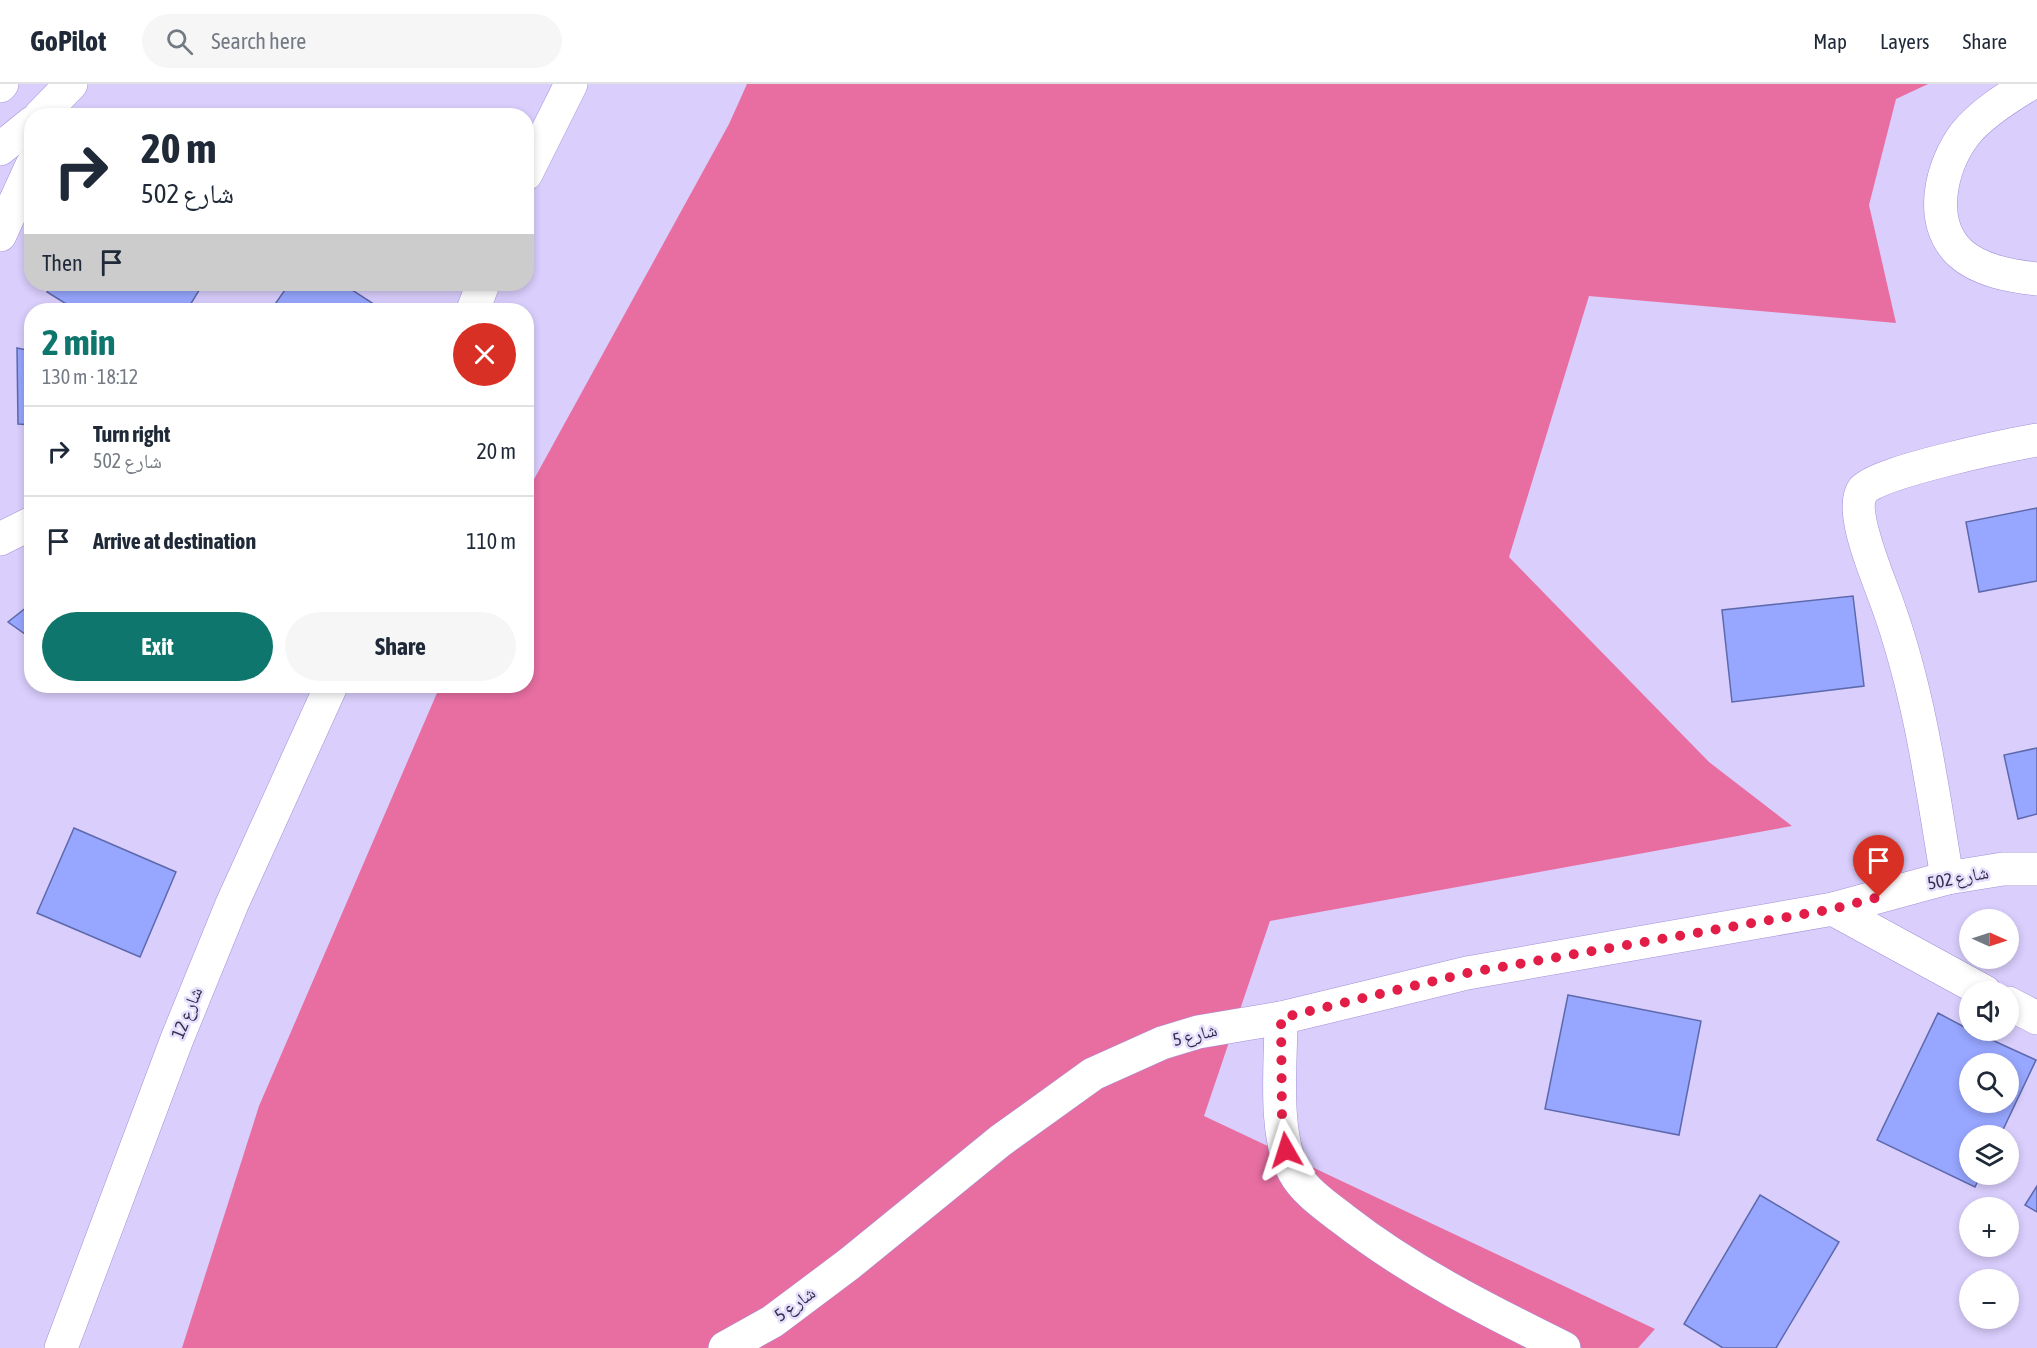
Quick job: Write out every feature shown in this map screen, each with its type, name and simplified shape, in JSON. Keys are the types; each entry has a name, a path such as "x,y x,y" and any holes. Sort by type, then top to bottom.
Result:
{"street":[{"path":"534,158 571,84"},
{"path":"2030,84 2004,101 1965,134 1946,172 1941,190 1941,215 1952,242 1972,261 2006,275 2037,279"},
{"path":"50,108 63,97"},
{"path":"0,149 24,130"},
{"path":"0,235 24,182"},
{"path":"1947,878 1927,755 1897,632 1859,517 1859,498 1865,488 1912,469 2037,440"},
{"path":"0,539 24,527"},
{"name":"شارع 12","path":"61,1348 177,1039 219,935 328,693"},
{"name":"شارع 502","path":"1281,1018 1467,973 1833,909 1947,878 2003,869 2037,869"},
{"path":"1833,909 1965,981"},
{"path":"2019,1009 2037,1018"},
{"path":"1281,1018 1283,1128 1286,1150 1294,1173 1317,1199 1380,1248 1472,1303 1564,1348"},
{"name":"شارع 5","path":"725,1348 780,1316 849,1264 1000,1141 1094,1074 1162,1043 1189,1035 1281,1018"}],"shaded area":[{"path":"747,84 1928,84 1896,99 1869,205 1896,323 1589,296 1509,557 1709,762 1792,826 1270,921 1204,1116 1655,1329 1638,1348 182,1348 259,1106 437,693 534,693 534,479 729,124"}],"building":[{"path":"199,291 191,303 65,303 47,292"},
{"path":"284,291 354,291 372,303 276,303"},
{"path":"17,348 24,349 24,424 18,424"},
{"path":"2037,508 2037,581 1979,592 1966,522"},
{"path":"1853,596 1864,686 1732,702 1722,610"},
{"path":"24,609 24,633 8,622"},
{"path":"2037,748 2037,814 2018,819 2004,755"},
{"path":"74,828 176,872 140,957 37,913"},
{"path":"1568,995 1701,1021 1679,1135 1545,1109"},
{"path":"1938,1013 1959,1024 1959,1041 1994,1041 2036,1060 2019,1096 2019,1053 1959,1053 1959,1113 2011,1113 2005,1125 1959,1125 1959,1179 1877,1140"},
{"path":"2037,1186 2037,1212 2025,1205"},
{"path":"1760,1195 1839,1242 1776,1348 1723,1348 1684,1324"}],"route":[{"path":"1286,1150 1282,1119 1281,1018 1467,973 1833,909 1879,897"}]}
